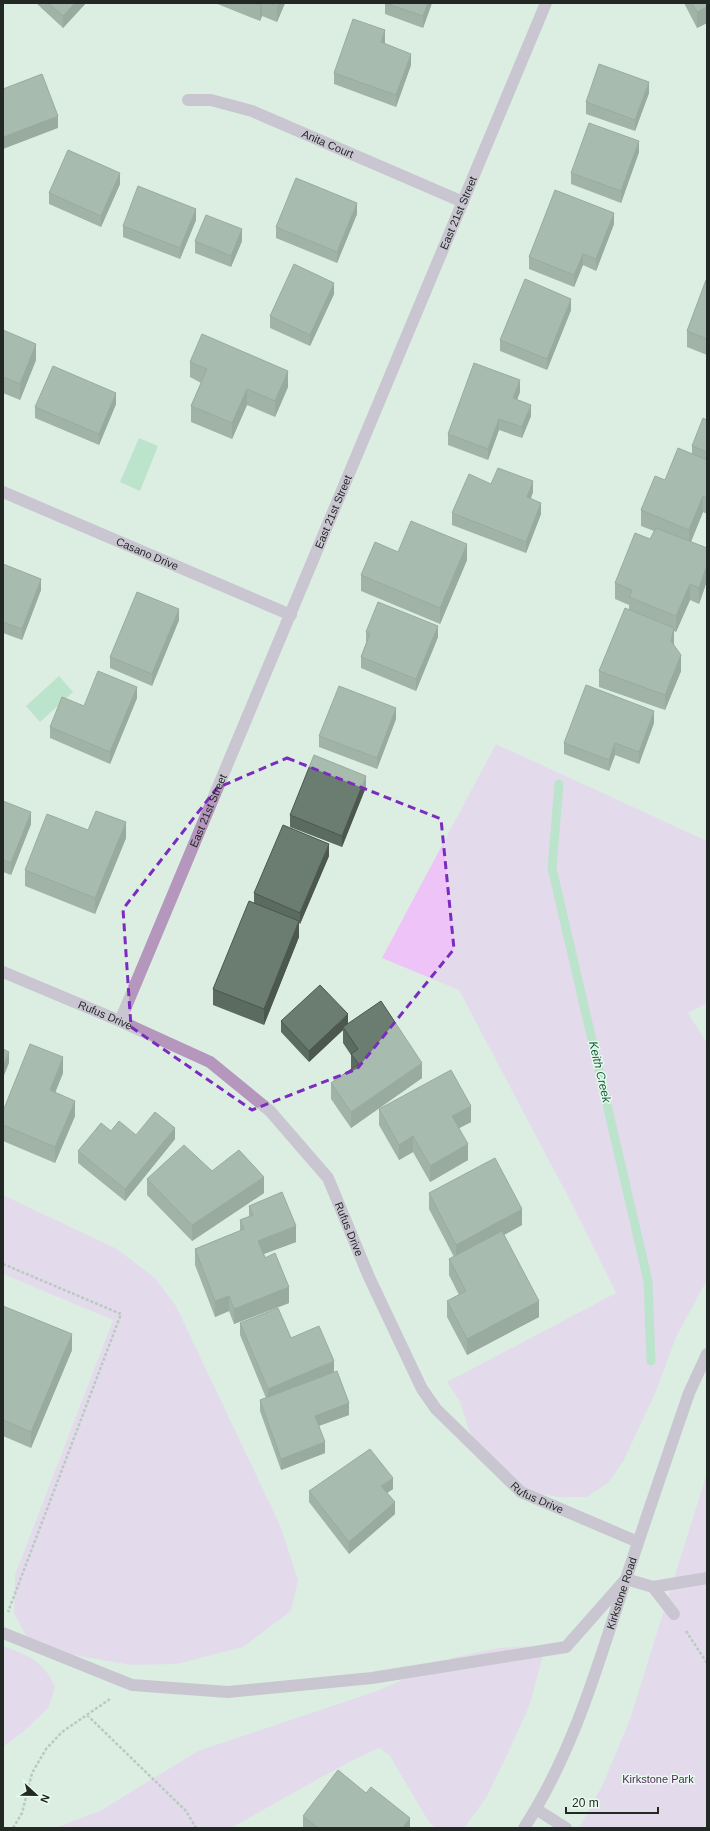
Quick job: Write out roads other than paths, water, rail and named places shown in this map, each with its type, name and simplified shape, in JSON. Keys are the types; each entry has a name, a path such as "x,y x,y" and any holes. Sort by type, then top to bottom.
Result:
{"street":[{"name":"East 21st Street","path":"120,1021 546,3"},
{"name":"Anita Court","path":"188,100 211,100 252,111 463,202"},
{"name":"Casano Drive","path":"3,492 291,615"},
{"name":"Rufus Drive","path":"3,972 120,1021 210,1062 270,1111 328,1178 369,1277 422,1389 436,1409 521,1492 638,1542"},
{"name":"Kirkstone Road","path":"524,1828 536,1809 565,1751 590,1689 689,1393 707,1354"},
{"path":"3,1633 132,1685 228,1692 372,1678 566,1648 626,1579 653,1586 707,1578"},
{"path":"653,1586 674,1614"},
{"path":"536,1809 566,1828"}],"waterway":[{"name":"Keith Creek","path":"559,784 552,868 648,1281 651,1361"}],"park label":[{"name":"Kirkstone Park","path":"658,1779"}]}
